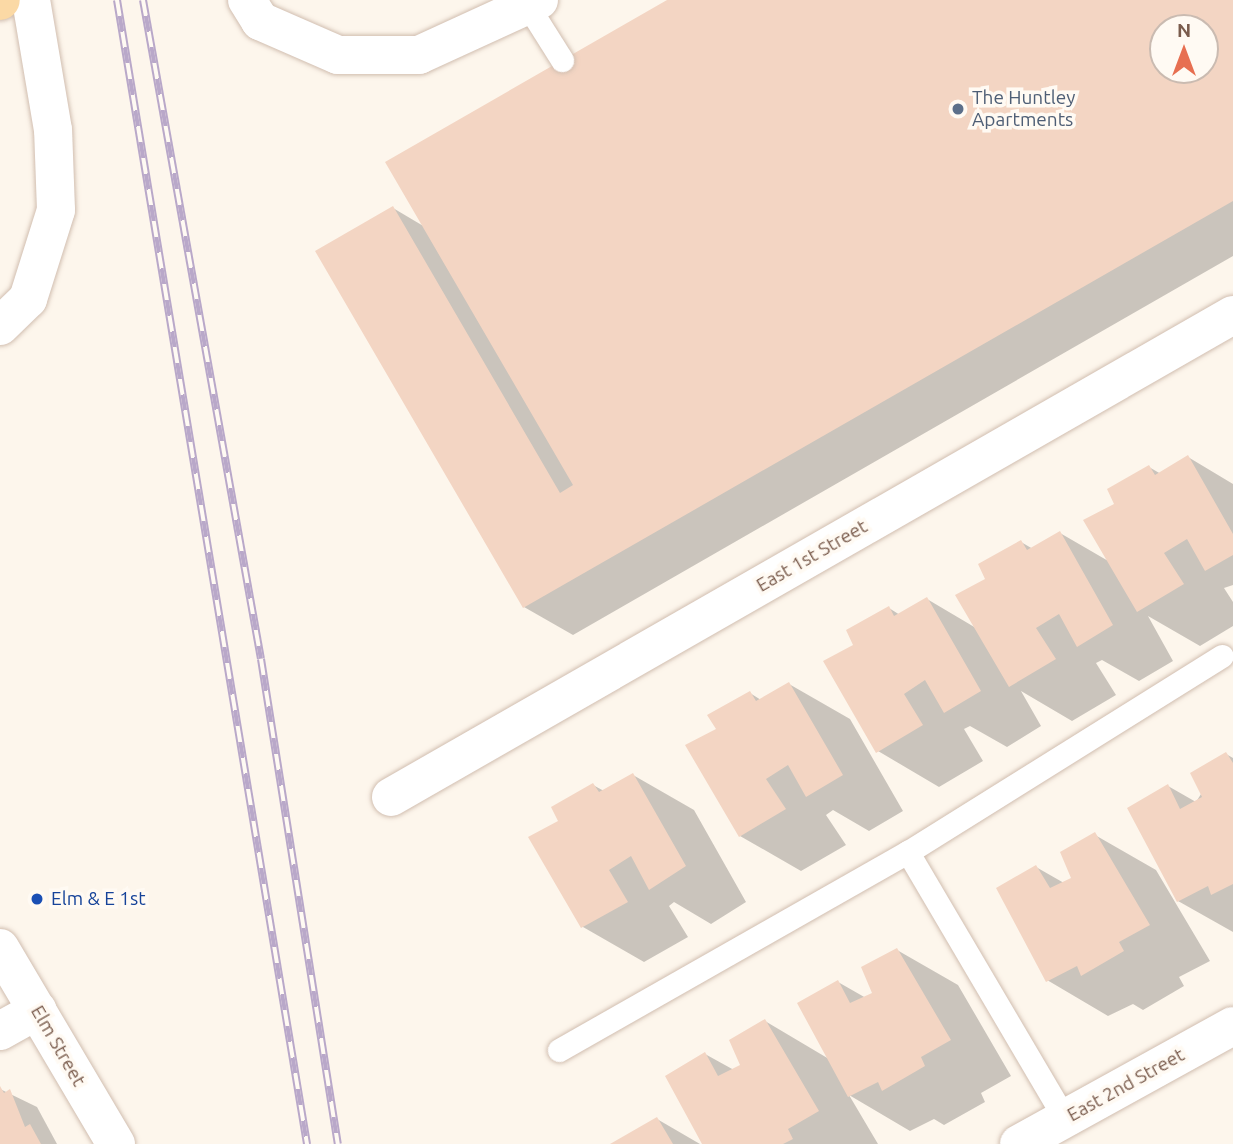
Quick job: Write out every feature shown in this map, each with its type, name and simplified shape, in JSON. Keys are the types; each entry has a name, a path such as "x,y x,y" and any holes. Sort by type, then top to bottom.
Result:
{"street":[{"path":"0,326 28,299 56,210 53,130 31,0"},
{"path":"247,0 260,21 338,55 419,55 533,3"},
{"name":"East 1st Street","path":"391,797 1233,315"},
{"name":"Elm Street","path":"0,948 116,1144"},
{"path":"0,1031 38,1010"},
{"name":"East 2nd Street","path":"1019,1144 1233,1026"}],"lane":[{"path":"533,3 562,60"},
{"path":"559,1050 908,852 1222,656"},
{"path":"908,852 1065,1119"}],"building":[{"path":"667,0 1233,0 1233,201 523,608 315,251 393,206 560,493 573,485 385,162"},
{"path":"1188,455 1233,534 1233,555 1205,571 1187,539 1164,553 1184,584 1137,612 1083,520 1114,504 1107,489 1149,465 1155,475"},
{"path":"1060,531 1113,625 1077,647 1059,614 1036,628 1056,659 1009,687 955,595 985,579 978,564 1021,540 1027,550"},
{"path":"927,597 981,691 944,713 925,680 904,694 923,725 876,753 823,661 853,645 846,630 889,606 894,616"},
{"path":"789,682 843,775 806,797 788,765 766,779 786,809 739,837 685,745 716,729 707,715 750,691 756,701"},
{"path":"1226,752 1233,763 1233,884 1211,895 1208,886 1177,902 1127,808 1168,784 1180,809 1202,797 1190,773"},
{"path":"633,773 686,866 649,890 631,856 609,870 628,902 581,928 528,837 558,821 551,807 593,783 599,792"},
{"path":"1095,832 1150,925 1119,942 1124,951 1081,976 1077,966 1046,982 996,888 1036,865 1050,888 1071,878 1060,852"},
{"path":"897,948 951,1040 921,1057 925,1066 882,1091 878,1082 848,1097 797,1003 838,980 850,1003 872,993 861,967"},
{"path":"765,1019 819,1111 788,1129 793,1139 783,1144 702,1144 665,1076 705,1052 718,1076 740,1065 729,1040"},
{"path":"0,1086 4,1093 10,1089 25,1127 30,1124 41,1144 0,1144"},
{"path":"657,1117 673,1144 610,1144"}],"railway":[{"path":"117,0 307,1144"},
{"path":"143,0 261,659 338,1144"}],"place":[{"name":"The Huntley Apartments","path":"958,109"},
{"name":"Elm & E 1st","path":"37,899"}]}
